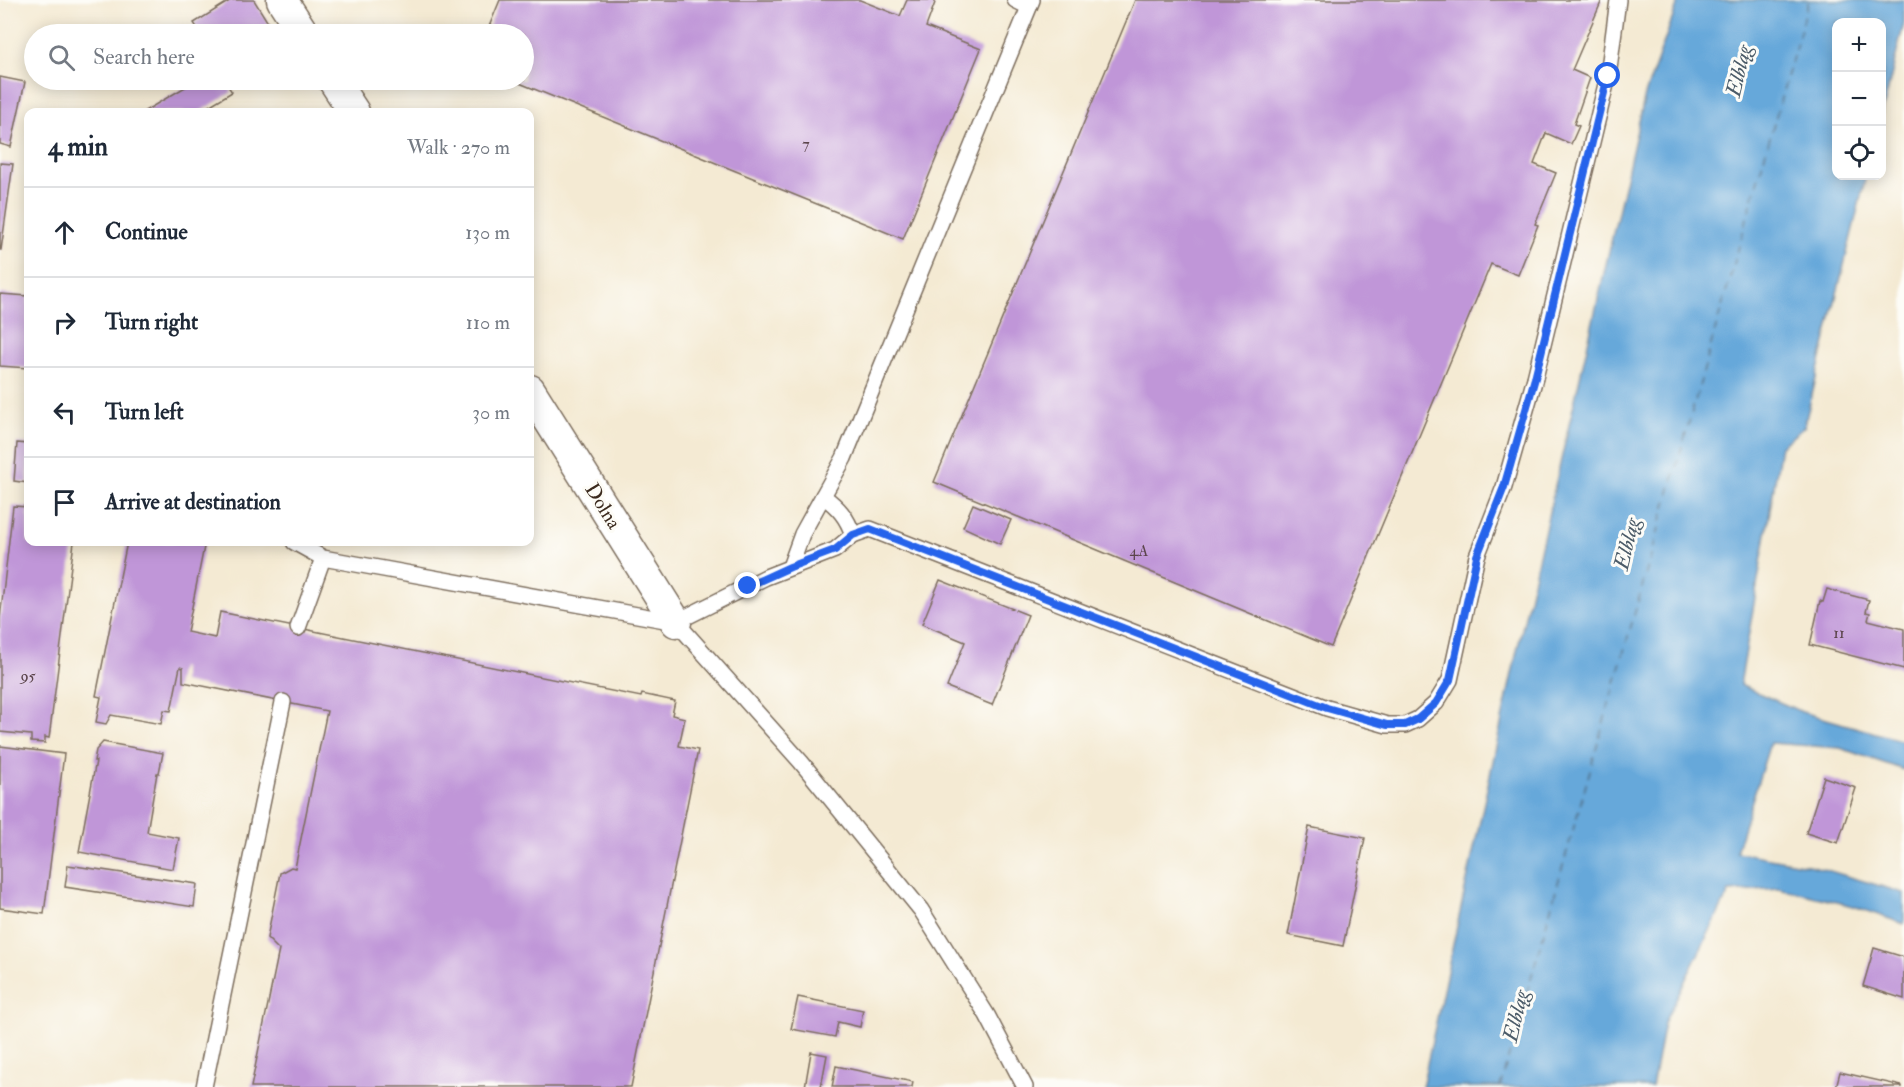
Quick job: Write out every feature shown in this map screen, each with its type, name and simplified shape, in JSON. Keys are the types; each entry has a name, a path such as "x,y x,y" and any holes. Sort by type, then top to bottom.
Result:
{"street":[{"path":"282,0 298,24"},
{"path":"340,90 351,108"},
{"name":"Dolna","path":"534,396 676,622"}],"lane":[{"path":"790,567 802,534 844,458 1030,4 1015,0"},
{"path":"301,546 322,558 676,622 790,567 835,550 853,535 870,529 1327,708 1387,725 1405,725 1418,719 1436,703 1450,680 1477,556 1504,487 1535,378 1608,76 1618,0"},
{"path":"823,496 837,506 848,521 853,535"},
{"path":"298,628 322,558"},
{"path":"676,622 801,762 921,910 987,1015 1025,1087"},
{"path":"204,1087 283,702"}],"water":[{"name":"Elbląg","path":"1679,0 1904,0 1904,23 1886,97 1886,18 1832,18 1832,180 1865,180 1804,427 1781,446 1740,685 1802,712 1904,741 1904,770 1840,748 1770,743 1736,852 1813,866 1904,893 1904,924 1853,906 1779,888 1729,892 1664,1023 1652,1087 1422,1087 1517,651 1645,95"}],"building":[{"path":"231,0 254,0 269,24 195,24"},
{"path":"500,0 860,0 900,16 907,0 936,0 926,27 981,49 903,239 534,89 534,24 490,24"},
{"path":"1135,0 1602,0 1572,70 1590,78 1574,124 1579,126 1571,144 1546,133 1534,164 1556,173 1535,224 1538,225 1518,275 1491,264 1331,647 934,482"},
{"path":"0,77 24,82 24,87 11,147 0,144"},
{"path":"180,90 231,90 232,92 206,108 150,108"},
{"path":"0,163 13,164 1,250 0,250"},
{"path":"0,294 24,296 24,368 0,366"},
{"path":"17,443 24,444 24,482 14,481"},
{"path":"973,504 1011,520 1000,544 963,527"},
{"path":"13,506 24,507 24,546 73,546 49,738 45,737 45,743 31,742 31,735 0,732 0,619"},
{"path":"126,546 204,546 187,632 215,638 220,612 641,697 642,694 675,701 672,715 685,718 679,746 698,750 631,1087 251,1087 279,950 267,938 280,873 291,867 295,868 327,711 183,682 183,668 180,667 171,711 164,710 161,724 111,715 106,724 96,722 101,697 96,696"},
{"path":"940,580 1028,615 992,705 947,687 965,642 922,624"},
{"path":"1827,589 1869,600 1866,612 1870,613 1868,620 1904,629 1904,669 1810,645 1820,601 1823,602"},
{"path":"103,742 163,753 159,773 157,773 147,832 179,838 173,869 79,852 96,761 94,761 96,750"},
{"path":"0,746 64,754 44,914 0,908"},
{"path":"1824,777 1856,788 1838,843 1806,833"},
{"path":"1309,827 1365,838 1343,946 1288,935"},
{"path":"68,865 197,884 194,907 65,887"},
{"path":"1874,948 1904,957 1904,999 1863,986"},
{"path":"798,997 863,1010 860,1027 838,1022 835,1037 791,1029"},
{"path":"811,1052 827,1055 821,1087 805,1087"},
{"path":"836,1066 913,1082 912,1087 832,1087"},
{"path":"1840,1072 1902,1086 1902,1087 1836,1087"}],"ferry route":[{"path":"1500,1087 1809,0"}],"route":[{"path":"748,586 835,550 853,535 870,529 1327,708 1387,725 1405,725 1418,719 1436,703 1450,680 1477,556 1504,487 1535,378 1608,76"}]}
